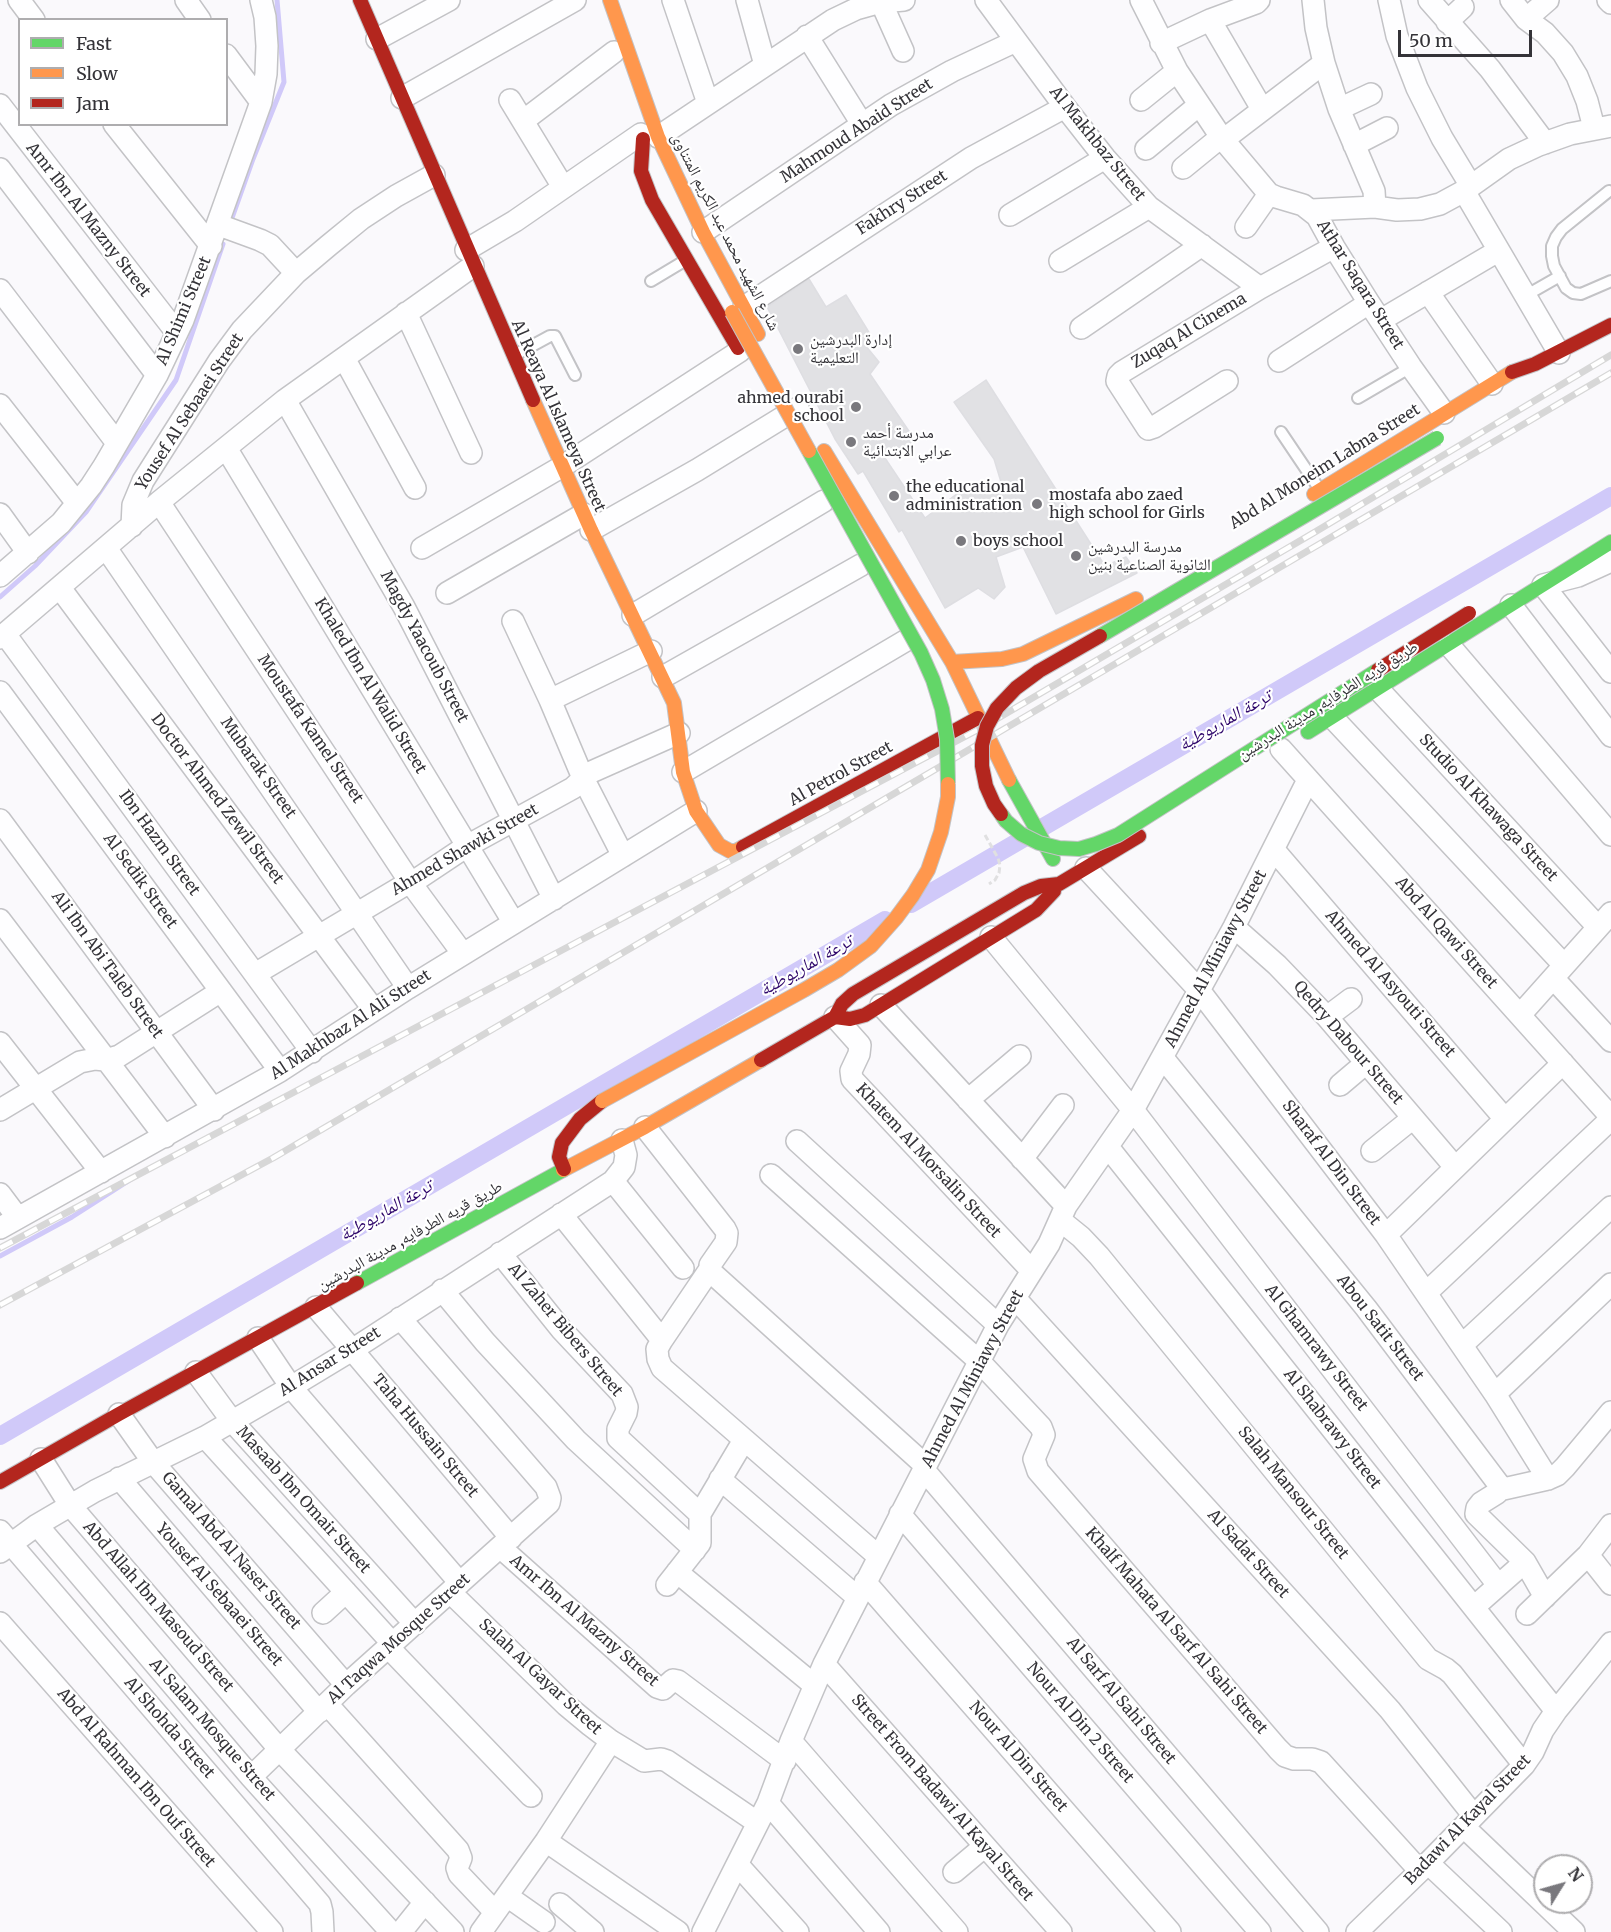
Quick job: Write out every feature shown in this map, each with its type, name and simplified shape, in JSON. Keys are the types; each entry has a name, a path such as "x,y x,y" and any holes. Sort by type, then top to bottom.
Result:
{"main road":[{"name":"Al Reaya Al Islameya Street","path":"360,0 562,466 663,677 674,703 683,772 688,791 696,811 718,845"},
{"path":"598,0 616,58"},
{"name":"شارع الشهيد محمد عبد الكريم المتناوى","path":"610,0 645,134 703,232 738,310 952,662 1004,772 1049,852 1062,882"},
{"path":"645,134 654,164"},
{"name":"شارع الشهيد محمد عبد الكريم المتناوى","path":"645,134 641,171 647,189 956,729"},
{"path":"564,1169 559,1157 562,1143 580,1119 602,1101 804,990 872,946 908,903 928,870 941,832 948,797 947,739 942,709 929,671 738,310 684,223"},
{"name":"Abd Al Moneim Labna Street","path":"1301,502 1443,427 1502,386 1514,371 1559,353 1611,325"},
{"path":"1502,386 1520,382 1535,364"},
{"path":"1443,427 1039,671 1016,688 997,708 987,726 982,745 982,766 986,786 994,804 1006,821 1021,834 1059,849 1079,849 1096,844 1118,835 1473,611"},
{"name":"Abd Al Moneim Labna Street","path":"952,662 1002,659 1023,654 1044,645 1120,608 1282,513"},
{"name":"طريق قريه الطرفايه, مدينة البدرشين","path":"1285,747 1449,645 1511,597 1543,585 1611,542"},
{"name":"Al Petrol Street","path":"718,845 730,851 736,850 978,718"},
{"name":"طريق قريه الطرفايه, مدينة البدرشين","path":"0,1482 564,1169 645,1127 835,1017 847,998 862,988 1024,893 1041,886 1062,882 1220,787"},
{"name":"طريق قريه الطرفايه, مدينة البدرشين","path":"835,1017 857,1018 881,1005 1036,910 1062,882"}],"street":[{"path":"19,0 32,18"},
{"path":"186,0 199,18"},
{"name":"Al Shimi Street","path":"0,576 61,523 98,476 157,375 177,333 219,225 261,102 266,74 267,46 261,0"},
{"path":"377,39 449,0"},
{"path":"402,98 575,0"},
{"path":"673,0 708,103"},
{"path":"747,0 765,65"},
{"path":"4,629 60,588 159,502 285,400 406,314 470,258 563,187 645,134 708,103 833,20 848,12 880,2 904,0"},
{"name":"Al Makhbaz Street","path":"986,0 1105,158 1149,207 1260,288"},
{"name":"Athar Saqara Street","path":"1141,0 1177,71 1222,138 1269,194 1303,206 1317,216 1334,247 1411,366 1443,427"},
{"path":"1161,43 1259,0"},
{"path":"1313,0 1324,63 1353,145 1374,191 1375,207"},
{"path":"1389,0 1397,36 1417,88 1498,251 1559,353"},
{"path":"1429,0 1496,77 1545,143"},
{"path":"1311,210 1375,207 1397,210 1420,209 1440,204 1509,159 1570,134 1602,127 1563,53 1545,33 1526,19 1511,0"},
{"path":"1526,19 1548,0"},
{"path":"1608,0 1611,3"},
{"path":"880,2 903,51"},
{"path":"1447,22 1463,7"},
{"path":"1210,20 1262,109"},
{"path":"807,36 862,124"},
{"name":"Mahmoud Abaid Street","path":"703,232 862,124 921,87 1016,41"},
{"path":"228,58 261,102"},
{"path":"523,121 616,58"},
{"path":"1183,168 1324,63"},
{"path":"1141,100 1177,71"},
{"path":"1339,109 1371,94"},
{"path":"510,100 563,187"},
{"name":"Amr Ibn Al Mazny Street","path":"0,105 177,333"},
{"path":"1146,149 1199,105"},
{"name":"Fakhry Street","path":"738,310 971,158 1065,107"},
{"path":"116,126 211,246"},
{"path":"1353,145 1387,128"},
{"path":"1010,215 1105,158"},
{"path":"0,169 157,375"},
{"name":"Yousef Al Sebaaei Street","path":"132,526 133,505 143,481 219,361 242,330 296,273 361,219 434,175"},
{"path":"1246,227 1269,194"},
{"path":"1060,261 1149,207"},
{"path":"219,225 270,245 296,273"},
{"path":"1080,328 1202,245"},
{"name":"Zuqaq Al Cinema","path":"1227,381 1148,429 1118,381 1118,376 1260,288 1334,247"},
{"path":"1279,361 1375,311 1428,292 1498,251"},
{"path":"0,290 117,443"},
{"path":"1428,292 1502,386"},
{"path":"406,314 471,453"},
{"path":"422,548 562,466 740,351"},
{"path":"344,358 415,488"},
{"name":"Magdy Yaacoub Street","path":"285,400 404,608 554,899"},
{"path":"0,405 77,503"},
{"path":"447,593 588,522 778,421 798,408"},
{"name":"Khaled Ibn Al Walid Street","path":"226,448 514,923"},
{"path":"633,615 824,501"},
{"name":"Moustafa Kamel Street","path":"159,502 410,882 463,954"},
{"path":"0,514 28,553"},
{"name":"Mubarak Street","path":"106,548 408,988"},
{"path":"663,677 861,566"},
{"path":"1608,566 1543,585 1611,672"},
{"name":"Doctor Ahmed Zewil Street","path":"60,588 374,1011"},
{"path":"1511,597 1611,736"},
{"path":"513,621 583,778 622,856"},
{"name":"Ibn Hazm Street","path":"4,629 312,1052"},
{"path":"683,772 905,641"},
{"path":"1449,645 1611,835"},
{"path":"550,700 651,651"},
{"name":"Studio Al Khawaga Street","path":"1378,689 1606,922"},
{"name":"Al Sedik Street","path":"0,692 280,1071"},
{"path":"1332,717 1558,972 1611,1041"},
{"name":"Ahmed Shawki Street","path":"255,974 419,878 467,846 573,788 590,773 679,733"},
{"name":"Abd Al Qawi Street","path":"1285,747 1308,780 1611,1118"},
{"name":"Ahmed Al Miniawy Street","path":"710,1928 768,1803 814,1685 979,1361 998,1325 1049,1244 1063,1213 1133,1110 1163,1058 1234,927 1308,780"},
{"name":"Al Makhbaz Al Ali Street","path":"9,1223 214,1110 312,1052 408,988 696,811"},
{"name":"Ali Ibn Abi Taleb Street","path":"0,820 214,1110"},
{"name":"Ahmed Al Asyouti Street","path":"1274,850 1506,1119"},
{"name":"Sharaf Al Din Street","path":"1086,868 1199,990 1386,1235 1495,1394 1548,1479"},
{"path":"0,920 165,1137"},
{"path":"1520,1015 1606,922"},
{"name":"Qedry Dabour Street","path":"1234,927 1277,965 1327,1017 1455,1167"},
{"name":"Al Ghamrawy Street","path":"991,937 1133,1110 1498,1585"},
{"path":"0,1110 80,1062 105,1060 119,1056 221,991"},
{"path":"1327,1017 1351,999"},
{"name":"Salah Mansour Street","path":"881,1005 1022,1159 1081,1237 1099,1256 1428,1659 1452,1674 1524,1765"},
{"name":"Khatem Al Morsalin Street","path":"835,1017 860,1045 860,1054 851,1071 852,1079 1032,1271"},
{"path":"0,1043 101,1172"},
{"path":"968,1100 1020,1056"},
{"name":"Abou Satit Street","path":"1163,1058 1366,1308 1497,1482 1499,1490"},
{"path":"1340,1085 1366,1063"},
{"path":"1386,1235 1563,1063"},
{"path":"1022,1159 1063,1105"},
{"path":"1371,1151 1413,1118"},
{"path":"1426,1293 1611,1118"},
{"path":"645,1127 725,1229 726,1242 657,1349 662,1368 878,1556"},
{"path":"622,1140 626,1155 624,1167 613,1181 683,1268"},
{"path":"797,1141 998,1325"},
{"name":"Al Shabrawy Street","path":"1108,1147 1556,1711"},
{"path":"771,1176 979,1361"},
{"name":"Al Ansar Street","path":"4,1542 119,1478 205,1437 291,1387 613,1181"},
{"path":"0,1194 9,1223"},
{"path":"1461,1345 1611,1207"},
{"path":"561,1214 662,1340"},
{"name":"Al Zaher Bibers Street","path":"500,1253 561,1329 622,1394 627,1407 618,1429 618,1438 700,1514"},
{"name":"Al Sarf Al Sahi Street","path":"710,1269 925,1468 1318,1932"},
{"path":"1495,1394 1611,1284"},
{"path":"442,1290 485,1342 576,1440 694,1550"},
{"name":"Al Sadat Street","path":"1015,1298 1390,1710 1469,1821 1574,1932"},
{"name":"Taha Hussain Street","path":"316,1307 506,1542"},
{"name":"Al Taqwa Mosque Street","path":"251,1777 346,1685 549,1503 550,1493 546,1487 400,1318"},
{"name":"Salah Al Gayar Street","path":"258,1338 291,1387 455,1588 566,1705 611,1742 644,1761 661,1759 667,1761 758,1823"},
{"name":"Khalf Mahata Al Sarf Al Sahi Street","path":"979,1361 1044,1430 1035,1459 1038,1471 1239,1704 1285,1756 1294,1759 1312,1759 1328,1768 1424,1867"},
{"name":"Masaab Ibn Omair Street","path":"196,1372 232,1421 415,1624"},
{"path":"1545,1597 1525,1562 1476,1514 1477,1508 1499,1490 1548,1479 1565,1467 1611,1412"},
{"name":"Gamal Abd Al Naser Street","path":"119,1414 153,1462 346,1685"},
{"path":"205,1437 346,1592 391,1646 531,1796"},
{"path":"744,1440 700,1514 700,1543 672,1579 814,1685"},
{"name":"Abd Allah Ibn Masoud Street","path":"41,1459 70,1505 280,1750 453,1932"},
{"name":"Yousef Al Sebaaei Street","path":"119,1478 323,1708 458,1850 461,1858 459,1874 495,1918 544,1922"},
{"name":"Nour Al Din Street","path":"720,1479 861,1589 1170,1932"},
{"name":"Nour Al Din 2 Street","path":"900,1514 1260,1932"},
{"name":"Al Salam Mosque Street","path":"38,1525 251,1777 391,1932"},
{"path":"1527,1614 1588,1555 1611,1525"},
{"name":"Al Shohda Street","path":"4,1542 320,1904 323,1932"},
{"name":"Amr Ibn Al Mazny Street","path":"506,1542 657,1687 663,1689 673,1680 678,1681 788,1751"},
{"path":"1588,1555 1611,1584"},
{"path":"1474,1607 1525,1562"},
{"path":"323,1613 346,1592"},
{"name":"Abd Al Rahman Ibn Ouf Street","path":"0,1623 272,1932"},
{"name":"Badawi Al Kayal Street","path":"1368,1928 1524,1765 1556,1711 1610,1646"},
{"name":"Street From Badawi Al Kayal Street","path":"824,1664 1060,1932"},
{"path":"495,1918 611,1742"},
{"path":"788,1751 957,1932"},
{"path":"768,1803 879,1932"},
{"path":"546,1841 678,1932"},
{"path":"954,1872 985,1846"},
{"path":"738,1865 798,1932"},
{"path":"1424,1867 1502,1932"},
{"path":"400,1932 425,1902"},
{"path":"560,1904 593,1932"}],"lane":[{"path":"1610,191 1562,229 1552,246 1552,256 1554,266 1566,288 1573,293 1581,294 1611,281"},
{"path":"651,281 686,260"},
{"path":"1525,296 1560,276"},
{"path":"513,356 552,335 555,336 575,375"},
{"path":"1358,398 1411,366"},
{"path":"1281,432 1320,490"}],"building":[{"path":"809,279 826,307 846,295 870,334 865,345 879,362 870,374 915,440 885,458 925,518 958,493 1001,482 994,459 954,402 986,380 1105,566 1126,557 1137,573 1056,614 1023,547 996,557 1005,587 994,599 978,588 945,608 902,530 899,532 863,471 858,474 835,439 767,307"}],"waterway":[{"path":"232,218 284,82 277,0"},
{"path":"0,597 35,566 86,512 176,380 223,244"},
{"name":"ترعة الماريوطية","path":"911,904 1611,496"},
{"name":"ترعة الماريوطية","path":"0,1436 885,920"},
{"path":"0,1256 72,1217 133,1178"}],"railway":[{"path":"0,1248 983,727 1611,355"},
{"path":"0,1305 273,1158 1611,373"}],"traffic: fast":[{"path":"1100,636 1437,438"},
{"path":"809,451 921,653 933,680 942,709 947,739 948,784"},
{"path":"1308,732 1611,542"},
{"path":"1001,814 1021,834 1039,843 1059,848 1079,849 1096,844 1118,835 1378,670"},
{"path":"1009,780 1053,859"},
{"path":"357,1283 563,1170"}],"traffic: slow":[{"path":"610,0 658,137 703,232 758,334"},
{"path":"732,312 809,451"},
{"path":"1314,494 1512,372"},
{"path":"533,400 591,530 674,703 683,772 696,811 719,845 730,851 743,847"},
{"path":"824,451 952,662 1009,780"},
{"path":"952,662 1002,659 1023,654 1136,599"},
{"path":"602,1101 804,990 838,970 871,946 896,918 928,870 941,832 948,797 948,784"},
{"path":"563,1170 645,1127 761,1060"}],"traffic: jam":[{"path":"360,0 533,400"},
{"path":"643,139 641,171 652,200 738,348"},
{"path":"1512,372 1535,364 1611,325"},
{"path":"1378,670 1469,613"},
{"path":"1001,814 986,786 982,766 982,745 987,726 997,708 1016,688 1039,671 1100,636"},
{"path":"743,847 978,718"},
{"path":"761,1060 835,1017 842,1004 853,994 1024,893 1041,886 1059,884 1139,836"},
{"path":"835,1017 850,1019 865,1015 1036,910 1054,891"},
{"path":"564,1169 559,1157 562,1143 580,1119 602,1101"},
{"path":"0,1482 357,1283"}],"place":[{"name":"إدارة البدرشين التعليمية","path":"798,349"},
{"name":"ahmed ourabi school","path":"856,407"},
{"name":"مدرسة أحمد عرابي الابتدائية","path":"851,442"},
{"name":"the educational administration","path":"894,496"},
{"name":"mostafa abo zaed high school for Girls","path":"1037,504"},
{"name":"boys school","path":"961,541"},
{"name":"مدرسة البدرشين الثانوية الصناعية بنين","path":"1076,556"}]}
